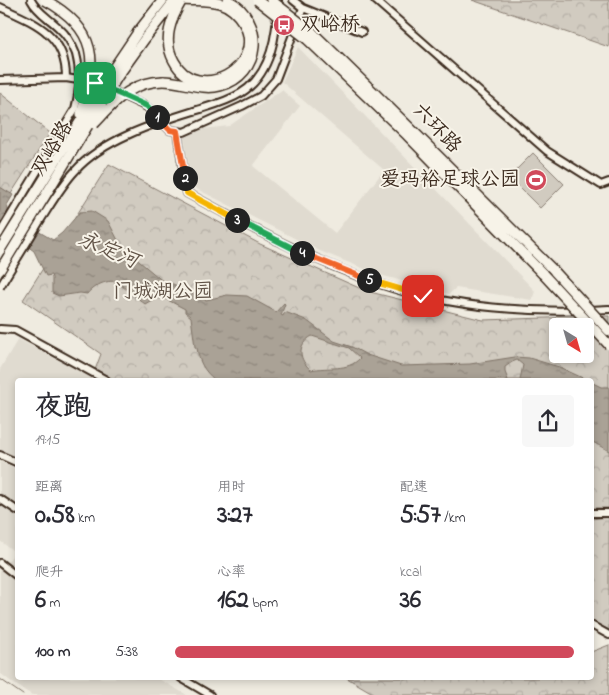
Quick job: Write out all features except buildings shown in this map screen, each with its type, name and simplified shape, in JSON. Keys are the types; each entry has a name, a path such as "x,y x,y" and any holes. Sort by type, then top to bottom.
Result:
{"highway":[{"path":"45,0 71,18 80,29 91,54 90,82 77,127"},
{"name":"双峪路","path":"0,270 164,0"},
{"name":"双峪路","path":"0,250 77,127 142,35 175,0"},
{"path":"183,0 217,2 229,7 240,17 247,30 249,55 231,74 220,79 208,81 196,79 176,66 170,54 168,41 170,27 183,0"},
{"path":"82,136 132,88 152,81 163,80 200,87 222,86 240,74 247,67 254,32 244,12 228,0"},
{"path":"257,0 309,35"},
{"path":"271,0 309,35 407,135 543,274 609,345"},
{"name":"六环路","path":"309,35 412,129 555,272 609,331"}],"street":[{"name":"双峪路","path":"0,233 75,109 80,91 80,72 71,42 60,29 37,10 30,0"},
{"path":"0,287 57,195 76,170 93,155 156,122 223,102 236,96 257,79 267,63 274,41 278,24 278,0"},
{"path":"293,0 302,8 362,32"},
{"path":"375,0 547,151 601,185 609,182"},
{"path":"0,7 48,32 60,47 66,66 66,78"},
{"path":"0,80 66,78 96,83 147,106 170,130 184,132 261,96 276,79 302,8"},
{"path":"177,131 187,193 314,259 381,284 462,303 562,311 609,309"},
{"path":"0,329 15,330 102,378"},
{"path":"0,455 15,461"},
{"path":"0,499 15,509"},
{"path":"594,513 609,513"},
{"path":"0,563 15,575"},
{"path":"594,627 609,635"},
{"path":"184,680 210,695"}],"shaded area":[{"path":"298,47 535,291 532,300 456,288 449,294 377,274 320,251 191,186 182,138 203,129 229,126 282,90 300,106 253,166 335,233 384,170 282,82"},
{"path":"18,339 92,378 15,378 15,456 0,450 0,369"},
{"path":"1,462 15,468 15,552 0,541"},
{"path":"15,552 15,570 6,564"},
{"path":"0,569 15,581 15,680 161,680 187,695 32,695 0,673"}],"green space":[{"path":"472,0 609,0 609,47"},
{"path":"0,93 50,133 0,211"},
{"name":"爱玛裕足球公园","path":"533,153 564,184 540,208 509,177"},
{"name":"门城湖公园","path":"109,164 260,244 366,291 483,320 609,316 609,508 594,508 594,378 111,378 95,370 101,354 23,300"},
{"path":"609,517 609,630 594,622 594,519"},
{"path":"609,645 609,695 376,695 350,680 594,680 594,651"}],"water":[{"name":"永定河","path":"0,187 13,195 7,205 9,214 53,240 62,233 80,212 92,211 108,221 121,246 165,283 173,284 206,300 227,295 247,296 276,312 284,303 281,315 283,316 285,312 306,320 334,341 352,347 367,355 401,366 470,364 515,357 529,358 559,367 583,378 520,378 523,365 517,360 505,367 507,378 213,378 205,370 199,358 197,348 195,347 191,317 185,312 185,309 164,298 155,298 145,304 118,282 113,281 99,285 87,294 59,296 52,293 51,275 46,276 34,251 1,227","holes":["312,336 349,348 360,358 344,367 311,370 304,362 301,348"]},
{"path":"594,384 601,387 609,387 609,451 594,443"}],"waterway":[{"path":"0,679 23,695"}],"place":[{"name":"双峪桥","path":"284,25"},
{"name":"爱玛裕足球公园","path":"536,180"}],"route":[{"path":"95,83 147,106 170,130 177,131 187,193 314,259 381,284 423,296"}]}
